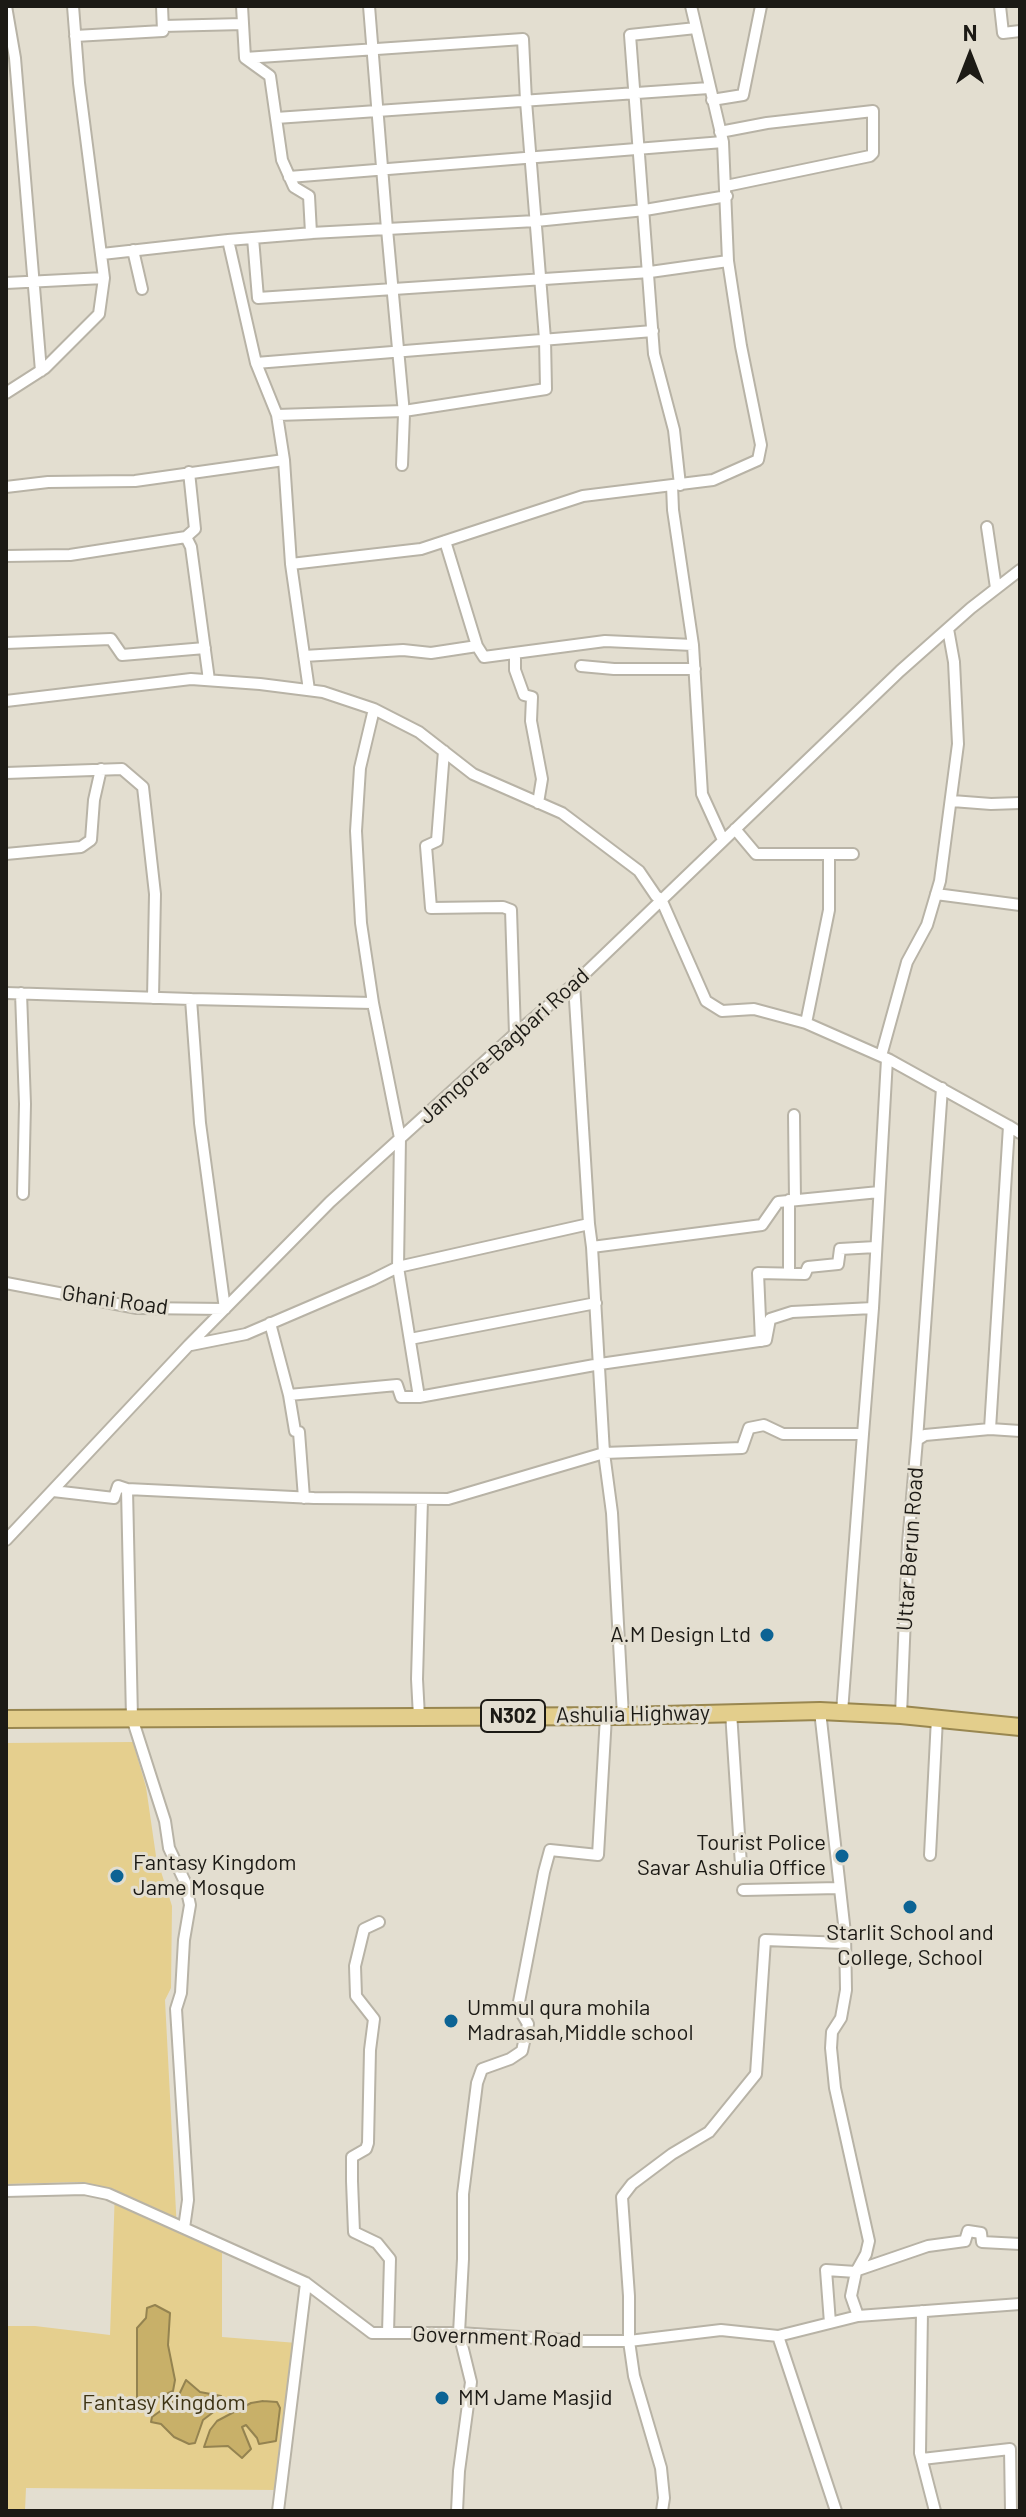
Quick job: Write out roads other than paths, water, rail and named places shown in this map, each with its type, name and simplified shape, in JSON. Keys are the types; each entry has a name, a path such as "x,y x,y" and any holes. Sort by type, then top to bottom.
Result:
{"highway":[{"name":"Ashulia Highway","path":"6,1719 614,1716 820,1711 901,1715 1020,1727"}],"street":[{"path":"6,6 15,58 41,371"},
{"path":"6,393 41,371 99,314 104,278 102,254 73,6"},
{"path":"75,36 163,31 162,6"},
{"path":"242,6 245,58"},
{"path":"369,6 400,351 404,411 402,465"},
{"path":"291,564 398,553 583,496 724,476 753,463 760,456 761,445 728,261 722,137 691,6"},
{"path":"712,100 743,95 761,6"},
{"path":"1000,6 1003,33 1020,31"},
{"path":"163,26 243,24"},
{"path":"696,28 630,35 654,354 674,430 676,485 673,510 693,645 702,794 723,840"},
{"path":"245,58 523,39 546,389 404,411 277,415"},
{"path":"245,58 270,76 282,160 294,187 309,196 313,233"},
{"path":"276,118 709,88"},
{"path":"102,254 313,233 536,221 645,210 870,156 873,153 873,111 782,121 722,137 640,151 289,177"},
{"path":"253,238 258,298 650,272 728,261"},
{"path":"228,240 241,297"},
{"path":"228,240 256,363 277,415 284,460 291,564 309,690"},
{"path":"133,250 142,289"},
{"path":"6,283 104,278"},
{"path":"256,363 653,331"},
{"path":"6,487 48,482 135,481 284,460"},
{"path":"6,556 70,555 186,537 195,529 189,472"},
{"path":"987,527 996,588"},
{"path":"186,537 191,547 209,680"},
{"path":"445,541 477,646 484,657 605,641 693,645"},
{"name":"Jamgora-Bagbari Road","path":"6,1540 189,1345 330,1202 574,984 900,671 1020,570"},
{"path":"842,1712 873,1308 884,1058 907,962 927,925 936,894 952,801 958,744 954,662 948,629"},
{"path":"6,643 111,639 122,655 205,648"},
{"path":"304,656 403,650 431,653 477,646"},
{"path":"515,653 515,670 524,695 532,697 531,721 542,779 538,803"},
{"path":"581,666 695,669"},
{"path":"6,701 76,695 139,684 209,680 323,692 374,709 419,732 473,774 562,813 639,871 661,899 706,1001 722,1011 754,1009 806,1023 884,1058 1020,1133"},
{"path":"374,709 360,768 356,831 361,923 373,1003 400,1138 398,1267 419,1397"},
{"path":"444,751 437,841 426,846 431,908 503,907 511,910 515,1034"},
{"path":"6,854 81,847 91,840 94,800 101,769"},
{"path":"6,773 122,769 143,787 155,894 153,998"},
{"path":"952,801 1020,803"},
{"path":"735,829 756,854 853,854"},
{"path":"806,1023 829,910 829,854"},
{"path":"936,894 1020,905"},
{"path":"457,2511 471,2382 459,2333 463,2194 477,2083 482,2069 522,2051 528,2024 518,2007 550,1850 598,1855 614,1716 612,1513 604,1453 574,984"},
{"path":"6,993 373,1003"},
{"path":"21,993 25,1104 23,1194"},
{"path":"191,999 200,1123 225,1309"},
{"path":"917,1440 942,1088"},
{"path":"789,1273 794,1115"},
{"path":"990,1429 1009,1126"},
{"path":"592,1247 762,1225 778,1202 879,1192"},
{"path":"189,1345 246,1334 398,1267 589,1224"},
{"path":"761,1341 758,1273 805,1274 808,1267 838,1264 840,1249 876,1247"},
{"name":"Ghani Road","path":"6,1283 137,1308 225,1309"},
{"path":"410,1339 596,1303"},
{"path":"289,1395 397,1385 401,1397 419,1397 600,1364 766,1340 770,1319 792,1312 873,1308"},
{"path":"270,1323 295,1431 299,1432 304,1498"},
{"path":"53,1491 114,1498 118,1486 127,1489 304,1498 448,1499 604,1453 742,1448 749,1428 764,1425 783,1434 863,1434"},
{"name":"Uttar Berun Road","path":"901,1715 908,1543 917,1440 925,1435 990,1429 1020,1431"},
{"path":"127,1489 132,1718 165,1821 169,1848 185,1882 190,1905 184,1940 181,1993 176,2009 188,2200 184,2228"},
{"path":"419,1717 417,1679 422,1499"},
{"path":"820,1711 845,1943 846,1990 841,2018 832,2032 831,2048 835,2088 869,2241 851,2296 858,2316"},
{"path":"731,1712 741,1865"},
{"path":"930,1855 937,1718"},
{"path":"743,1890 839,1888"},
{"path":"379,1922 364,1929 355,1966 356,1996 374,2019 370,2050 368,2143 366,2149 352,2157 352,2181 354,2232 377,2243 390,2259 388,2333"},
{"path":"662,2511 661,2468 634,2376 629,2341 622,2197 632,2184 709,2132 756,2074 765,1940 845,1943"},
{"name":"Government Road","path":"6,2191 84,2189 108,2194 306,2283 372,2333 459,2333 581,2341 629,2341 721,2330 778,2336 858,2316 1020,2304"},
{"path":"830,2323 826,2270 857,2271 928,2246 965,2241 968,2231 981,2233 982,2242 1020,2244"},
{"path":"278,2511 306,2283"},
{"path":"922,2311 922,2459 935,2511"},
{"path":"778,2336 836,2511"},
{"path":"922,2459 1015,2449 1011,2511"}],"place":[{"name":"A.M Design Ltd","path":"767,1635"},
{"name":"Tourist Police Savar Ashulia Office","path":"842,1856"},
{"name":"Fantasy Kingdom Jame Mosque","path":"117,1876"},
{"name":"Starlit School and College, School","path":"910,1907"},
{"name":"Ummul qura mohila Madrasah,Middle school","path":"451,2021"},
{"name":"MM Jame Masjid","path":"442,2398"}],"park label":[{"name":"Fantasy Kingdom","path":"164,2403"}]}
